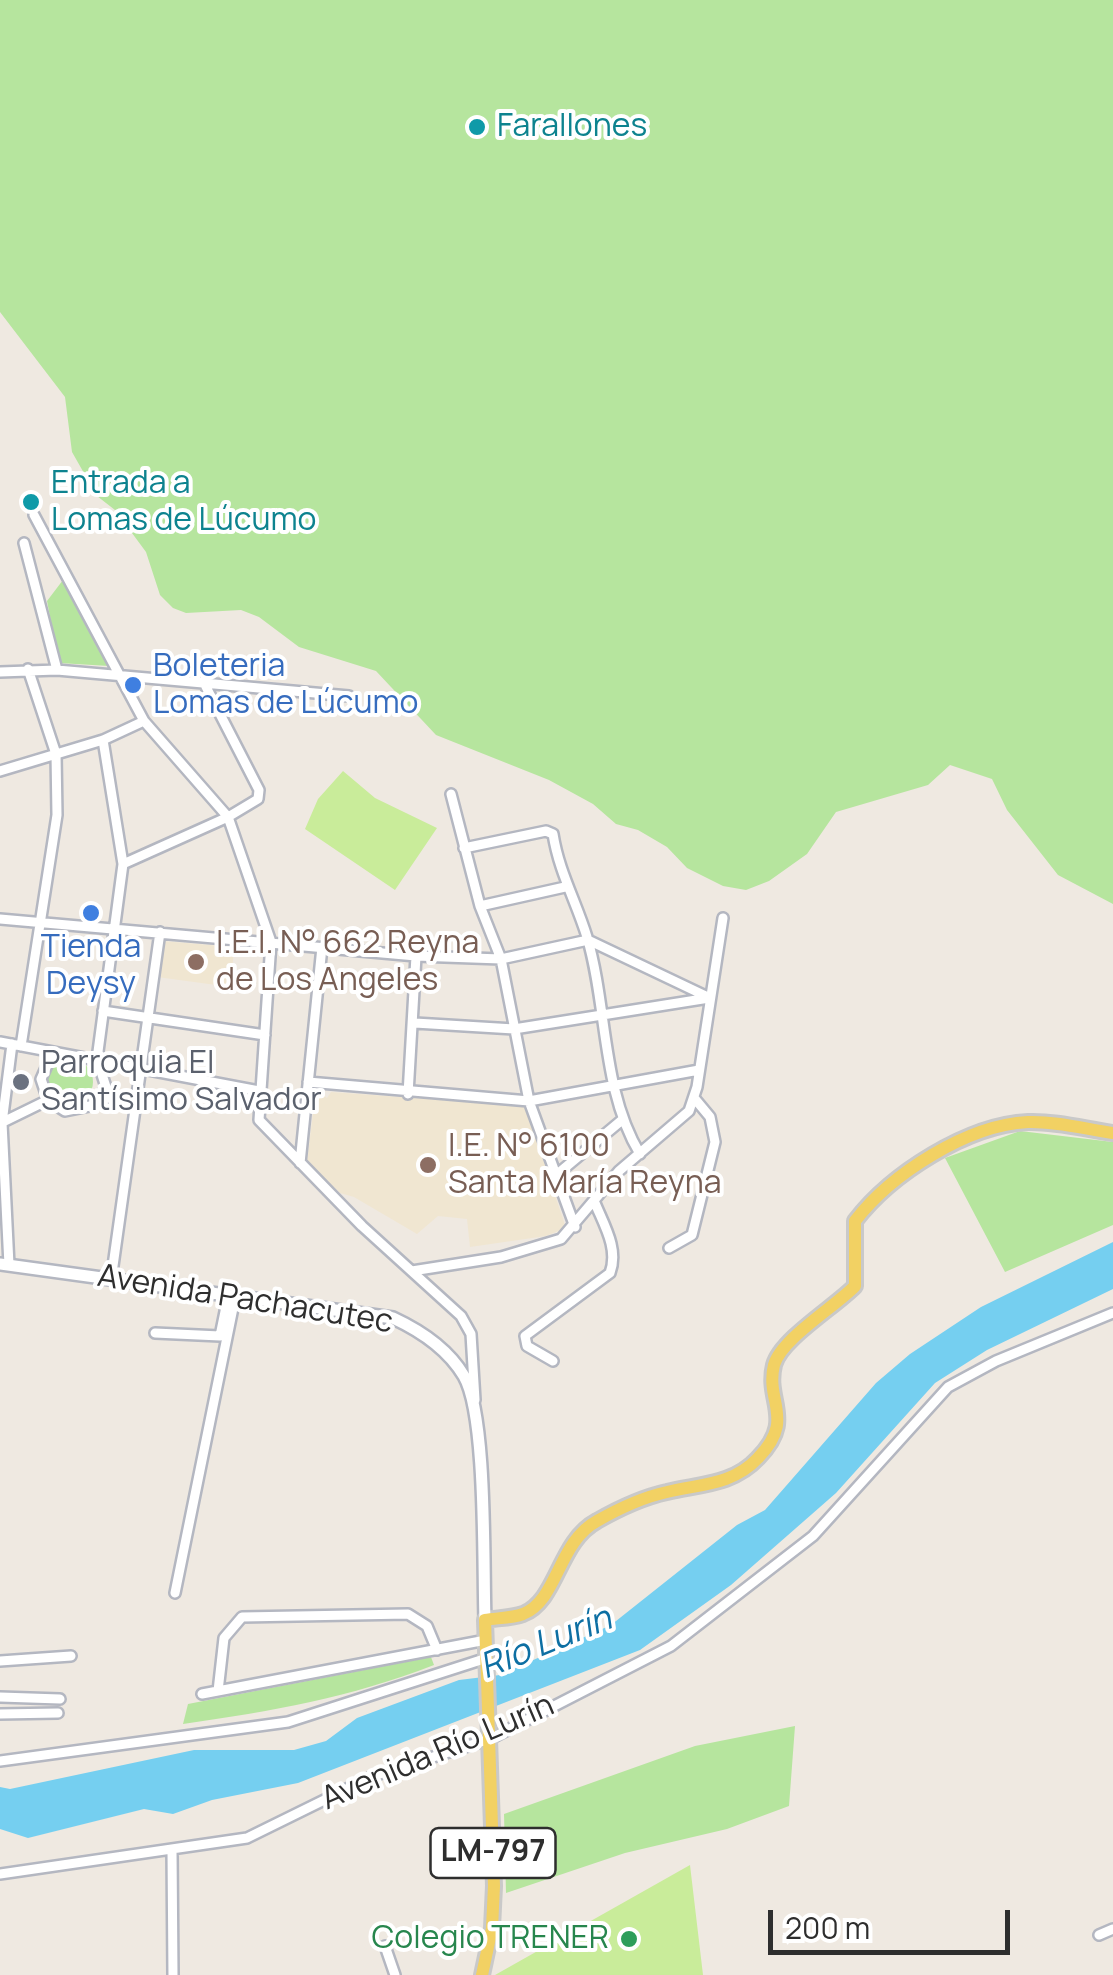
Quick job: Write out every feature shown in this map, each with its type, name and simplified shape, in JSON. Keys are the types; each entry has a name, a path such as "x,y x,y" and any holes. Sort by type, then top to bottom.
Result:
{"main road":[{"path":"485,1620 522,1614 536,1606 565,1550 577,1534 596,1521 664,1492 716,1483 758,1458 779,1423 774,1364 786,1347 856,1286 855,1221 881,1192 962,1141 999,1128 1026,1122 1113,1134"},
{"name":"Avenida Pachacutec","path":"5,1264 393,1318 415,1328 450,1358 475,1402 485,1620"},
{"name":"LM-797","path":"482,1975 494,1908 485,1620"}],"street":[{"path":"34,515 144,721 228,817 271,942 259,1120 468,1326 475,1402"},
{"path":"24,543 58,670"},
{"path":"5,1264 1,1123 57,815 56,754 28,669"},
{"path":"0,671 119,674 349,696"},
{"path":"123,864 228,817 258,799 258,790 203,682"},
{"path":"0,771 103,740 144,721"},
{"path":"102,1097 106,1079 97,1059 123,864 103,740"},
{"path":"450,794 480,906 501,959 529,1101 575,1228"},
{"path":"464,848 546,831 553,834 565,887 588,940 622,1120 640,1154"},
{"path":"480,906 565,887"},
{"path":"412,1270 542,1248 575,1228 619,1171 689,1111 700,1070 722,918"},
{"path":"0,919 416,956 501,959 588,940 710,998"},
{"path":"111,1280 160,932"},
{"path":"300,1163 322,946"},
{"path":"408,1094 416,956"},
{"path":"415,1023 514,1029 710,998"},
{"path":"103,1011 265,1035"},
{"path":"0,1042 259,1090"},
{"path":"53,1052 41,1079 48,1100 76,1112 102,1097 134,1102"},
{"path":"308,1082 408,1094 529,1101 700,1070"},
{"path":"669,1248 692,1235 715,1142 710,1117 695,1099"},
{"path":"1,1123 48,1100"},
{"path":"556,1176 622,1120"},
{"path":"553,1361 527,1346 525,1336 610,1273 614,1263 612,1245 595,1203"},
{"path":"155,1333 220,1336 232,1298"},
{"path":"176,1593 232,1298"},
{"name":"Avenida Río Lurín","path":"0,1874 247,1838 373,1776 489,1735 671,1646 813,1536 948,1387 996,1360 1113,1313"},
{"path":"218,1692 224,1638 242,1617 408,1614 427,1626 437,1650"},
{"path":"202,1694 486,1640"},
{"path":"0,1660 70,1656"},
{"path":"0,1761 288,1722 487,1662"},
{"path":"0,1697 60,1698"},
{"path":"0,1714 58,1713"},
{"path":"172,1850 173,1975"},
{"path":"1100,1934 1113,1930"},
{"path":"385,1946 395,1975"}],"shaded area":[{"name":"I.E.I. N° 662 Reyna de Los Angeles","path":"162,941 234,947 231,987 157,977"},
{"name":"I.E. N° 6100 Santa María Reyna","path":"316,1089 327,1098 331,1092 525,1106 566,1228 546,1236 470,1247 467,1219 438,1216 417,1234 354,1197 340,1193 307,1162"}],"green space":[{"path":"0,0 1113,0 1113,904 1058,875 1007,810 992,779 950,765 928,785 836,812 807,854 769,881 746,890 723,886 687,868 667,847 638,830 616,824 593,804 549,780 436,735 376,671 299,647 259,617 241,610 186,613 173,608 160,595 146,552 115,510 97,496 72,452 65,397 0,312"},
{"path":"63,580 109,666 59,663 47,601"},
{"path":"343,771 375,798 437,828 395,890 305,829 318,799"},
{"path":"70,1059 86,1066 93,1082 86,1098 70,1105 54,1098 47,1082 54,1066"},
{"path":"1020,1131 1113,1142 1113,1225 1005,1272 945,1158"},
{"path":"431,1657 434,1665 341,1695 183,1724 188,1704"},
{"path":"795,1726 789,1806 727,1829 625,1853 506,1893 504,1814 695,1746"},
{"name":"Colegio TRENER","path":"690,1865 703,1975 495,1975"}],"water":[{"path":"1113,1242 1113,1289 987,1350 935,1383 836,1493 731,1585 640,1650 298,1783 212,1800 173,1814 144,1809 28,1838 0,1829 0,1787 10,1789 194,1750 294,1750 326,1741 357,1718 459,1680 500,1675 611,1625 737,1525 765,1510 876,1383 910,1354 981,1307"}],"place":[{"name":"Farallones","path":"477,127"},
{"name":"Entrada a Lomas de Lúcumo","path":"31,502"},
{"name":"Boleteria Lomas de Lúcumo","path":"133,685"},
{"name":"Tienda Deysy","path":"91,913"},
{"name":"I.E.I. N° 662 Reyna de Los Angeles","path":"196,962"},
{"name":"Parroquia El Santísimo Salvador","path":"21,1082"},
{"name":"I.E. N° 6100 Santa María Reyna","path":"428,1165"},
{"name":"Colegio TRENER","path":"629,1939"}],"water label":[{"name":"Río Lurín","path":"546,1644"}]}
